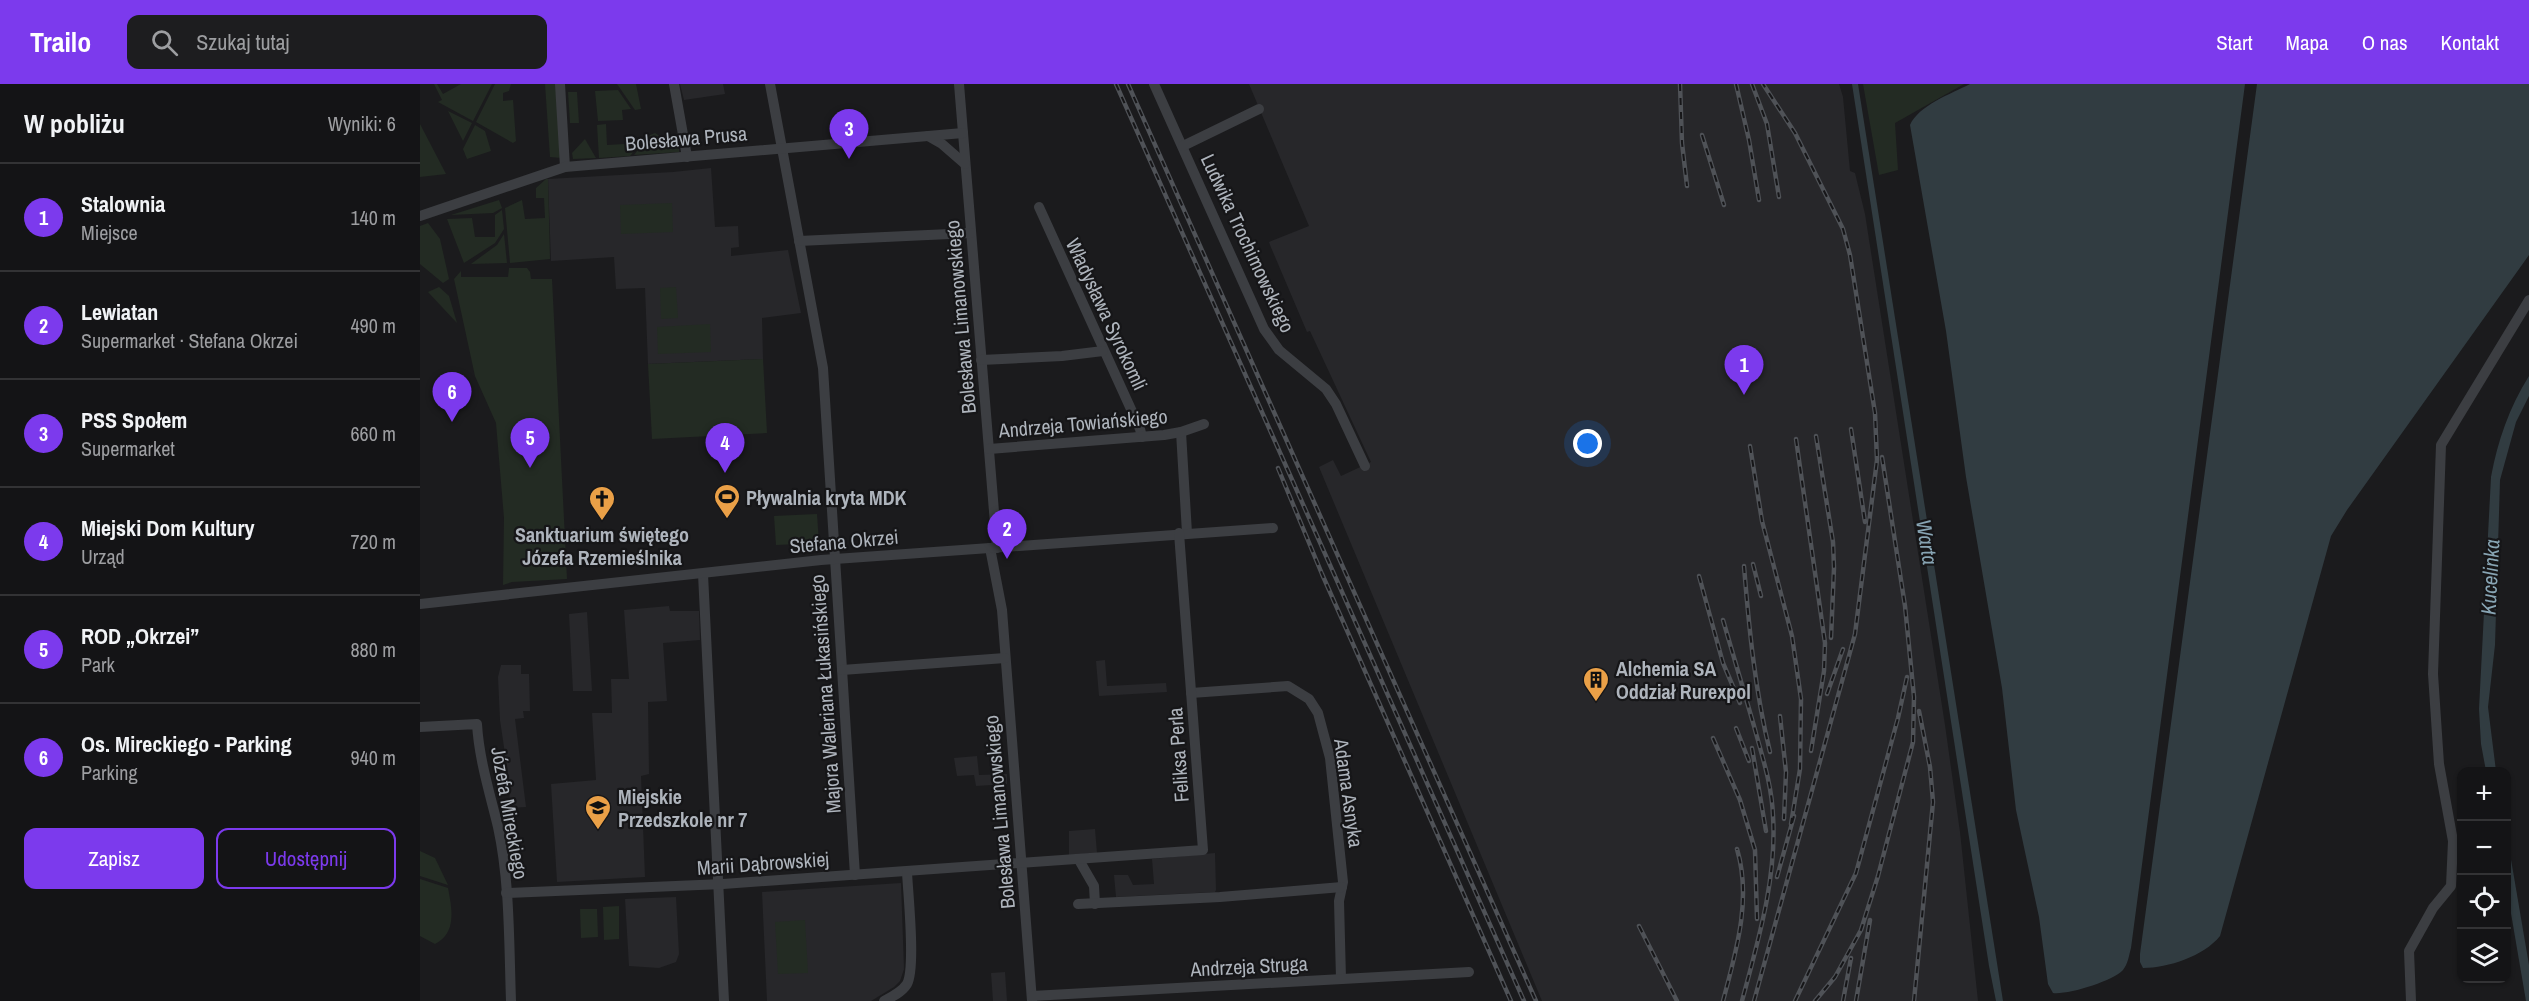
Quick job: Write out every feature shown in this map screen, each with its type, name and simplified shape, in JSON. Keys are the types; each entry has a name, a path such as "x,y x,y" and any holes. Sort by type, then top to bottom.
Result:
{"street":[{"path":"560,84 565,167"},
{"path":"674,84 687,157"},
{"name":"Majora Waleriana Łukasińskiego","path":"770,84 823,368 833,559 855,875"},
{"name":"Bolesława Limanowskiego","path":"959,84 989,449 994,548 1000,594 1032,999"},
{"name":"Ludwika Trochimowskiego","path":"1154,84 1264,329 1279,350 1326,389 1336,404 1365,466"},
{"path":"1183,146 1259,109"},
{"name":"Bolesława Prusa","path":"420,216 565,167 963,133"},
{"path":"928,136 942,144 965,164"},
{"name":"Władysława Syrokomli","path":"1039,207 1142,437"},
{"path":"799,241 971,233"},
{"path":"2411,1001 2409,951 2433,908 2451,886 2453,841 2439,764 2433,674 2441,445 2529,300"},
{"path":"981,360 1062,356 1103,351"},
{"name":"Andrzeja Towiańskiego","path":"989,449 1142,437 1181,432 1204,424"},
{"name":"Andrzeja Towiańskiego","path":"1181,432 1183,533"},
{"name":"Stefana Okrzei","path":"420,604 833,559 1273,528"},
{"name":"Feliksa Perla","path":"1022,865 1203,850 1191,693 1183,533"},
{"path":"703,574 724,1001"},
{"path":"842,670 1005,658"},
{"name":"Adama Asnyka","path":"1191,693 1288,686 1309,699 1318,713 1330,758 1342,887 1339,901 1341,979"},
{"name":"Józefa Mireckiego","path":"420,727 477,724 478,741 498,828 506,893 511,1001"},
{"path":"1079,860 1094,886 1095,904"},
{"name":"Marii Dąbrowskiej","path":"506,893 718,884 1022,865"},
{"path":"884,1001 900,992 907,984 910,968 907,872"},
{"path":"1078,904 1220,897 1342,887"},
{"name":"Andrzeja Struga","path":"1032,999 1469,972"}],"shaded area":[{"path":"434,84 437,84 443,94 461,84 492,84 473,121 438,102 442,100"},
{"path":"495,84 511,84 509,91 503,93 503,101 513,100 516,141 513,143 476,122"},
{"path":"545,84 558,84 562,158 550,157"},
{"path":"617,84 636,84 641,109 635,110"},
{"path":"680,84 723,84 725,94 684,100"},
{"path":"1249,84 1839,84 1843,97 1850,171 1855,173 1865,214 1945,725 1960,832 1978,1001 1542,1001 1319,467 1333,460 1341,476 1371,462 1310,331 1307,332 1269,242 1309,226"},
{"path":"1863,84 1964,84 1895,123 1898,170 1879,175"},
{"path":"618,90 631,109 622,110 623,120 598,121 595,91"},
{"path":"568,92 577,92 579,123 570,123"},
{"path":"448,111 472,123 463,141"},
{"path":"420,124 446,174 420,177"},
{"path":"606,124 607,145 641,143 630,156 599,158 597,125"},
{"path":"475,125 485,131 491,151 467,159 463,149"},
{"path":"655,133 679,148 679,152 634,155 650,135"},
{"path":"585,139 596,158 573,159 572,153"},
{"path":"711,168 715,227 738,226 739,247 731,248 731,256 788,250 801,313 762,318 763,359 648,364 645,288 616,289 614,257 551,261 548,179"},
{"path":"548,179 550,259 510,263 505,208 522,200 525,219 545,218 544,198 536,198 536,188"},
{"path":"499,200 502,208 493,213 451,215"},
{"path":"672,203 673,232 621,234 620,205"},
{"path":"502,210 504,229 495,243 464,263 447,219 472,218 475,237 495,237 495,215"},
{"path":"428,223 440,239 449,279 443,283 420,264 420,226"},
{"path":"504,234 507,263 471,264 497,245"},
{"path":"509,268 527,268 531,279 552,279 567,579 512,582 503,585 504,518 496,423 475,376 454,279 461,271 461,277 508,277"},
{"path":"439,287 449,296 457,323 428,292"},
{"path":"676,287 678,318 661,319 660,288"},
{"path":"710,324 711,352 658,354 657,327"},
{"path":"763,359 767,433 652,439 648,364"},
{"path":"817,514 819,543 776,545 774,516"},
{"path":"669,606 670,611 699,611 700,640 663,643 667,701 648,702 649,774 641,776 645,877 557,882 551,784 596,780 592,713 612,713 611,679 629,679 624,610"},
{"path":"587,612 592,691 573,691 569,614"},
{"path":"1105,660 1107,686 1166,683 1167,692 1099,696 1096,661"},
{"path":"501,665 521,665 521,674 529,674 530,711 523,711 524,718 515,719 526,807 510,808 509,781 500,720 498,677"},
{"path":"977,756 979,775 1007,774 1007,784 976,786 974,775 957,776 954,758"},
{"path":"1095,829 1097,853 1069,855 1069,831"},
{"path":"420,851 435,858 448,885 420,876"},
{"path":"1215,853 1215,892 1116,897 1114,875 1128,875 1133,885 1154,884 1152,859"},
{"path":"420,879 448,888 450,927 447,934 435,944 420,936"},
{"path":"901,883 904,969 900,981 894,987 871,1001 767,1001 762,892"},
{"path":"676,897 679,954 676,962 659,968 629,966 625,899"},
{"path":"619,906 619,939 604,940 603,907"},
{"path":"580,909 597,909 598,937 581,938"},
{"path":"805,920 808,973 778,974 775,922"},
{"path":"1005,972 1007,1001 993,1001 991,973"}],"water":[{"name":"Warta","path":"1852,84 1858,84 2003,1001 1996,1001 1989,966"},
{"path":"1970,84 2245,84 2131,948 2126,965 2118,974 2090,986 2060,993 2053,993 2048,984 2039,917 2016,810 2002,688 1966,477 1946,331 1910,125 1914,118 1928,106"},
{"path":"2257,84 2529,84 2529,255 2347,510 2331,536 2220,936 2205,949 2185,960 2143,968 2140,954"},
{"name":"Kucelinka","path":"2529,376 2529,396 2516,422 2500,480 2495,645 2488,707 2496,767 2485,767 2479,709 2491,477 2505,425"},
{"path":"2511,859 2529,965 2529,1001 2526,1001 2511,913"}],"railway":[{"path":"1116,84 1524,1001"},
{"path":"1128,84 1536,1001"},
{"path":"1680,84 1682,143 1687,186"},
{"path":"1736,84 1749,140 1759,200"},
{"path":"1752,84 1767,124 1779,197"},
{"path":"1754,1001 1855,634 1877,460 1875,413 1850,255 1843,229 1795,133 1763,84"},
{"path":"1702,135 1724,205"},
{"path":"1851,429 1865,522"},
{"path":"1816,436 1833,542 1831,638"},
{"path":"1796,439 1825,643 1824,671 1811,751"},
{"path":"1750,446 1762,521 1792,636 1801,699 1800,769 1791,824"},
{"path":"1815,1001 1835,977 1861,930 1878,876 1913,742 1914,697 1905,606 1882,457"},
{"path":"1278,468 1322,574 1511,1001"},
{"path":"1753,564 1761,596"},
{"path":"1744,566 1756,683 1770,752"},
{"path":"1699,576 1723,663 1740,703"},
{"path":"1723,620 1766,771 1773,816 1769,886 1742,1001"},
{"path":"1827,694 1843,649"},
{"path":"1795,1001 1856,873 1907,677"},
{"path":"1914,1001 1933,802 1930,767 1919,711"},
{"path":"1780,716 1786,772 1784,819"},
{"path":"1736,728 1749,761"},
{"path":"1713,738 1740,800 1755,850 1757,919"},
{"path":"1752,748 1766,831"},
{"path":"1777,877 1794,816"},
{"path":"1723,1001 1737,945 1743,906 1743,887 1737,849"},
{"path":"1856,1001 1870,920"},
{"path":"1639,926 1677,1001"},
{"path":"1843,1001 1851,958"}],"place":[{"name":"PSS Społem","path":"849,159"},
{"name":"Stalownia","path":"1744,395"},
{"name":"Os. Mireckiego - Parking","path":"452,422"},
{"name":"ROD „Okrzei”","path":"530,468"},
{"name":"Miejski Dom Kultury","path":"725,473"},
{"name":"Pływalnia kryta MDK","path":"727,520"},
{"name":"Sanktuarium świętego Józefa Rzemieślnika","path":"602,522"},
{"name":"Lewiatan","path":"1007,559"},
{"name":"Alchemia SA Oddział Rurexpol","path":"1596,703"},
{"name":"Miejskie Przedszkole nr 7","path":"598,831"}]}
